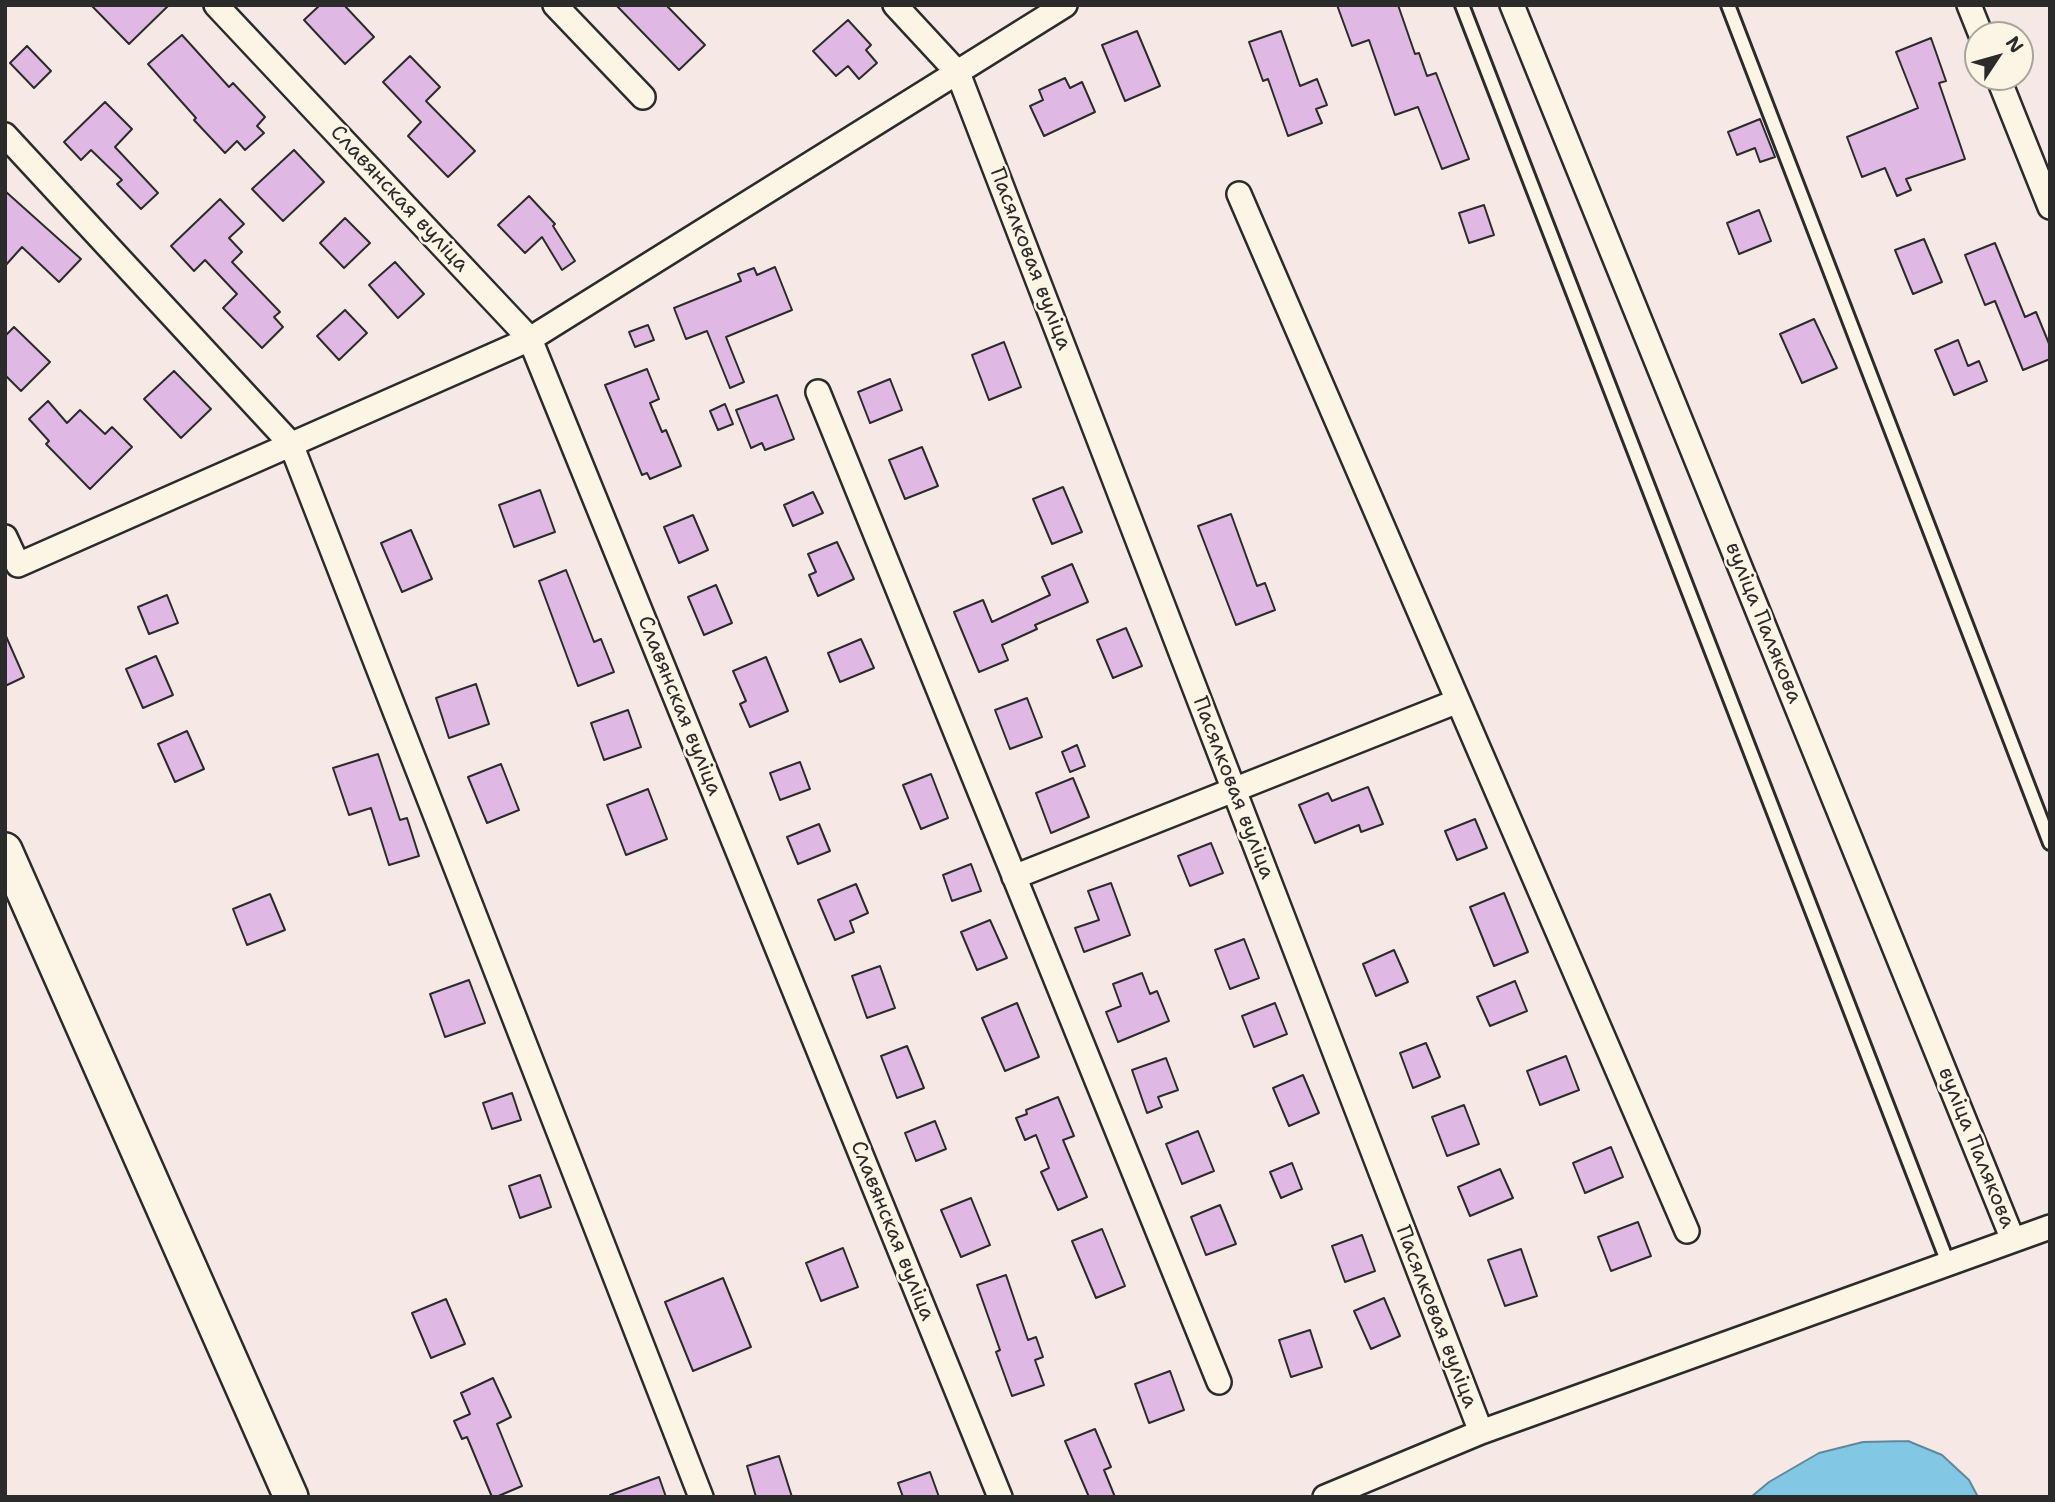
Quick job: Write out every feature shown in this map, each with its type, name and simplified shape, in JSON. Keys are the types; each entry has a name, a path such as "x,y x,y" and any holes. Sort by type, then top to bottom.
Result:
{"street":[{"name":"Славянская вуліца","path":"216,5 530,339 1000,1497"},
{"path":"555,5 643,97"},
{"name":"Пасялковая вуліца","path":"895,5 958,73 1480,1432 1325,1497"},
{"path":"5,537 18,565 530,339 1065,5"},
{"name":"вуліца Палякова","path":"1513,5 2013,1240"},
{"path":"2004,91 2050,207"},
{"path":"5,135 291,444 701,1497"},
{"path":"1239,194 1687,1231"},
{"path":"818,392 1219,1382"},
{"path":"1014,877 1458,701"},
{"path":"5,850 291,1497"},
{"path":"1480,1432 2050,1227"}],"lane":[{"path":"1462,5 1948,1263"},
{"path":"1728,5 2050,843"}],"water":[{"path":"1908,1441 1942,1455 1969,1480 1978,1497 1751,1497 1769,1482 1819,1453 1863,1442"}],"building":[{"path":"91,5 169,5 129,44"},
{"path":"320,5 344,5 374,37 345,64 304,20"},
{"path":"616,5 666,5 705,45 679,70"},
{"path":"1337,5 1398,5 1415,54 1419,53 1427,76 1436,73 1469,159 1442,169 1418,107 1395,115 1369,40 1352,46"},
{"path":"848,20 871,45 866,50 877,63 859,79 848,66 836,76 813,51"},
{"path":"1137,31 1160,86 1125,101 1102,45"},
{"path":"1281,31 1300,86 1317,79 1327,105 1316,109 1322,123 1288,136 1268,79 1263,81 1249,42"},
{"path":"182,35 229,87 233,83 265,117 257,126 264,133 245,150 237,141 225,153 148,64"},
{"path":"1931,38 1946,81 1939,83 1965,159 1906,179 1911,190 1897,196 1885,168 1862,177 1847,137 1918,108 1896,52"},
{"path":"27,46 51,71 34,88 10,63"},
{"path":"410,56 440,87 426,101 475,151 448,177 408,136 421,122 383,82"},
{"path":"1065,78 1070,88 1082,82 1095,112 1044,136 1030,106 1043,100 1039,90"},
{"path":"105,102 132,129 115,147 158,193 141,209 117,184 122,180 91,150 81,160 64,142"},
{"path":"1760,119 1775,157 1760,162 1755,148 1737,155 1728,132"},
{"path":"294,150 324,182 283,221 252,189"},
{"path":"5,191 81,259 59,282 22,247 5,266"},
{"path":"529,196 555,224 553,226 575,261 562,270 542,237 525,253 498,225"},
{"path":"220,199 244,224 229,238 242,252 232,262 280,312 274,317 283,327 262,348 223,308 237,294 205,260 194,271 171,246"},
{"path":"1484,205 1494,235 1469,243 1459,213"},
{"path":"1759,210 1771,241 1739,254 1727,223"},
{"path":"345,218 370,243 344,268 320,243"},
{"path":"1924,239 1942,282 1913,294 1895,250"},
{"path":"1995,243 2025,317 2036,312 2050,346 2050,359 2023,370 1995,301 1985,305 1965,255"},
{"path":"395,262 424,294 398,318 369,285"},
{"path":"775,267 792,310 726,337 744,382 730,388 707,331 686,339 674,308 741,281 738,274 754,268 757,275"},
{"path":"345,310 367,333 339,360 317,336"},
{"path":"1814,319 1837,368 1802,383 1780,334"},
{"path":"648,325 654,340 635,347 629,332"},
{"path":"14,327 50,362 21,391 5,375 5,336"},
{"path":"1958,340 1968,366 1979,361 1987,381 1954,395 1935,350"},
{"path":"1004,342 1021,387 989,400 972,355"},
{"path":"647,369 659,399 650,403 662,432 666,430 681,466 650,479 647,473 642,475 605,385"},
{"path":"174,371 211,409 181,438 144,399"},
{"path":"890,379 902,410 870,423 858,392"},
{"path":"777,395 794,439 765,450 762,443 751,448 736,410"},
{"path":"48,401 67,423 80,410 105,434 112,427 132,447 90,489 46,444 49,441 29,419"},
{"path":"725,404 733,424 718,430 710,411"},
{"path":"922,447 938,486 905,499 889,460"},
{"path":"1063,487 1082,532 1052,544 1033,499"},
{"path":"540,490 555,532 514,547 499,505"},
{"path":"813,492 823,513 793,526 784,505"},
{"path":"1231,514 1257,586 1265,583 1275,610 1236,625 1198,526"},
{"path":"693,515 708,550 679,563 664,527"},
{"path":"411,530 432,579 402,592 381,543"},
{"path":"837,542 854,579 818,596 809,575 816,572 808,554"},
{"path":"1072,564 1088,602 1035,625 1037,629 1002,645 1008,660 979,672 954,612 983,600 992,622 1050,595 1042,577"},
{"path":"566,570 594,642 601,639 614,672 578,686 539,581"},
{"path":"716,585 732,623 704,635 688,597"},
{"path":"167,595 178,623 149,634 138,607"},
{"path":"1126,628 1142,666 1113,678 1097,640"},
{"path":"5,634 24,677 5,686"},
{"path":"861,639 874,668 840,682 828,653"},
{"path":"156,656 173,695 143,708 126,669"},
{"path":"766,657 788,711 750,727 740,704 746,701 733,671"},
{"path":"476,684 489,724 449,738 436,698"},
{"path":"1027,698 1042,737 1010,749 995,710"},
{"path":"628,710 641,747 604,760 591,723"},
{"path":"187,731 204,769 175,782 158,744"},
{"path":"1077,745 1085,766 1070,772 1062,752"},
{"path":"378,754 400,820 407,818 419,856 389,865 371,808 349,815 333,768"},
{"path":"800,762 810,789 780,800 770,773"},
{"path":"501,764 519,810 487,823 468,777"},
{"path":"931,774 948,818 921,829 903,785"},
{"path":"1073,778 1089,817 1051,833 1036,793"},
{"path":"1368,787 1383,824 1361,832 1359,825 1315,843 1299,805 1328,793 1332,801"},
{"path":"648,789 667,839 626,855 607,805"},
{"path":"1475,819 1487,848 1457,860 1445,831"},
{"path":"819,824 830,851 798,864 787,837"},
{"path":"1211,843 1223,873 1190,886 1178,856"},
{"path":"971,864 981,891 952,901 943,875"},
{"path":"1111,883 1130,935 1084,952 1075,928 1099,920 1088,891"},
{"path":"856,884 868,913 850,921 854,932 835,940 818,900"},
{"path":"1504,893 1528,952 1494,966 1470,907"},
{"path":"270,894 285,930 247,945 233,909"},
{"path":"990,920 1007,958 977,970 961,932"},
{"path":"1244,939 1259,978 1230,989 1215,950"},
{"path":"1394,950 1408,982 1376,996 1363,964"},
{"path":"880,966 895,1008 867,1018 852,976"},
{"path":"1142,973 1150,994 1157,991 1169,1021 1118,1042 1106,1012 1121,1006 1113,984"},
{"path":"469,980 485,1023 445,1037 430,994"},
{"path":"1515,981 1527,1011 1490,1026 1477,997"},
{"path":"1017,1003 1039,1057 1005,1071 982,1018"},
{"path":"1275,1003 1287,1034 1254,1047 1242,1016"},
{"path":"1426,1043 1440,1077 1413,1088 1400,1053"},
{"path":"907,1046 924,1088 897,1098 881,1056"},
{"path":"1566,1056 1579,1090 1540,1105 1527,1071"},
{"path":"1166,1058 1178,1090 1158,1097 1162,1107 1147,1113 1132,1070"},
{"path":"1303,1075 1319,1113 1289,1126 1273,1088"},
{"path":"512,1093 521,1120 492,1129 483,1103"},
{"path":"1058,1097 1074,1136 1063,1140 1087,1197 1058,1210 1041,1172 1049,1168 1036,1135 1025,1140 1016,1118 1027,1114 1026,1110"},
{"path":"1464,1105 1479,1144 1447,1156 1432,1117"},
{"path":"935,1121 946,1149 916,1161 905,1133"},
{"path":"1198,1131 1214,1171 1182,1184 1166,1144"},
{"path":"1611,1147 1623,1177 1585,1193 1573,1163"},
{"path":"1292,1163 1302,1189 1281,1198 1270,1172"},
{"path":"1500,1169 1513,1198 1470,1216 1458,1187"},
{"path":"540,1175 551,1207 520,1218 509,1186"},
{"path":"971,1198 990,1245 961,1257 941,1210"},
{"path":"1220,1205 1236,1244 1206,1255 1191,1217"},
{"path":"1638,1222 1651,1256 1611,1271 1598,1237"},
{"path":"1102,1229 1125,1286 1096,1298 1072,1241"},
{"path":"1362,1235 1375,1271 1345,1282 1332,1246"},
{"path":"843,1248 858,1287 821,1301 806,1263"},
{"path":"1521,1249 1537,1296 1505,1306 1488,1260"},
{"path":"1006,1275 1028,1340 1036,1337 1043,1357 1035,1360 1044,1385 1012,1396 996,1352 1000,1350 977,1285"},
{"path":"723,1278 751,1347 693,1371 665,1302"},
{"path":"1384,1298 1400,1336 1371,1349 1354,1311"},
{"path":"446,1299 465,1344 431,1358 412,1313"},
{"path":"1310,1330 1322,1367 1291,1377 1279,1340"},
{"path":"1170,1371 1184,1410 1149,1423 1135,1384"},
{"path":"493,1378 511,1417 497,1424 522,1486 496,1497 492,1497 467,1437 462,1439 454,1421 470,1414 461,1393"},
{"path":"1095,1429 1111,1467 1104,1470 1115,1497 1089,1497 1065,1441"},
{"path":"779,1456 792,1497 756,1497 747,1466"},
{"path":"930,1472 939,1497 903,1497 898,1483"},
{"path":"659,1477 666,1497 610,1497 610,1495"}]}
